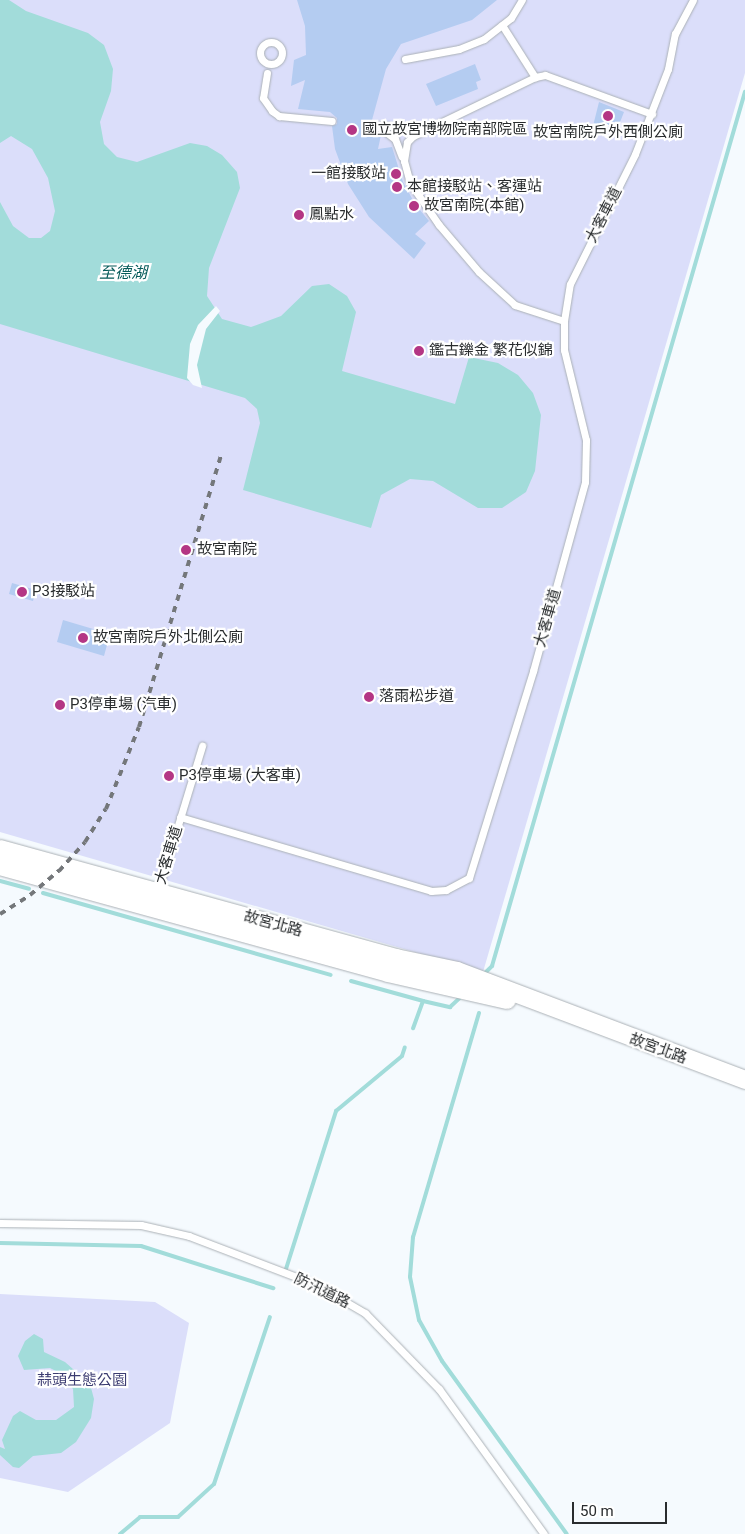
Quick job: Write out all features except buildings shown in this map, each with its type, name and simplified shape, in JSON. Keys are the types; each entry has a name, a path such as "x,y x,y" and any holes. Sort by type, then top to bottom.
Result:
{"street":[{"name":"故宮北路","path":"0,849 457,971 544,1006 745,1080"},
{"name":"故宮北路","path":"0,866 451,990 544,1006"}],"lane":[{"path":"405,59 459,49 484,39 511,18 522,0"},
{"name":"大客車道","path":"157,892 180,817 432,891 446,890 469,878 530,680 585,482 586,440 567,372 564,321 570,284 578,264 635,154 668,69 675,34 693,0"},
{"path":"502,25 535,77"},
{"path":"267,73 283,56 281,47 274,42 265,44 260,51 267,73 263,98 272,112 279,116 332,121"},
{"path":"265,63 274,65"},
{"path":"404,161 407,142 414,136 535,77 556,76 652,114"},
{"path":"432,128 373,125 395,139 417,194 479,272 515,305 564,321"},
{"path":"180,817 202,746"},
{"name":"防汛道路","path":"0,1223 141,1225 189,1236 317,1285 366,1313 439,1389 544,1534"}],"green space":[{"name":"國立故宮博物院南部院區","path":"0,0 745,0 745,73 483,972 0,832"},
{"name":"蒜頭生態公園","path":"0,1294 155,1302 189,1323 170,1423 68,1492 0,1478"}],"water":[{"name":"至德湖","path":"0,0 9,0 26,11 88,33 104,45 113,69 111,91 100,122 104,144 117,157 137,162 190,143 207,146 222,155 237,172 240,188 209,268 207,296 222,319 251,327 281,316 312,286 329,284 347,296 356,312 342,371 455,404 469,357 498,363 518,375 533,393 541,415 535,471 526,492 502,508 478,508 433,481 410,479 381,495 371,528 243,490 260,423 257,409 245,398 0,324 0,202 13,226 29,238 41,238 50,231 55,211 48,178 32,149 11,136 0,143"},
{"path":"34,1334 43,1339 44,1352 65,1362 90,1384 94,1399 91,1418 76,1442 61,1453 33,1456 19,1468 13,1467 0,1455 0,1447 5,1449 2,1440 13,1416 20,1411 36,1420 56,1420 74,1407 73,1389 60,1373 50,1368 24,1370 18,1356 25,1341"}],"pier":[{"path":"216,306 220,311 206,329 197,365 202,388 193,385 187,378 190,344 198,325"}],"waterway":[{"path":"483,975 492,966 745,92"},
{"path":"0,881 29,889"},
{"path":"43,893 331,975"},
{"path":"351,981 423,1001 413,1028"},
{"path":"423,1001 450,1007 462,996"},
{"path":"479,1013 413,1237 410,1277 419,1320 442,1361 567,1534"},
{"path":"285,1272 336,1111 402,1056 405,1047"},
{"path":"0,1243 141,1246 273,1288"},
{"path":"120,1534 140,1517 178,1517 214,1484 270,1317"}],"railway":[{"path":"0,914 30,895 59,871 85,842 106,809 139,727 221,455"}],"place":[{"name":"故宮南院戶外西側公廁","path":"608,116"},
{"name":"國立故宮博物院南部院區","path":"352,130"},
{"name":"一館接駁站","path":"396,174"},
{"name":"本館接駁站、客運站","path":"397,187"},
{"name":"故宮南院(本館)","path":"414,206"},
{"name":"鳳點水","path":"299,215"},
{"name":"鑑古鑠金 繁花似錦","path":"419,351"},
{"name":"故宮南院","path":"186,550"},
{"name":"P3接駁站","path":"22,592"},
{"name":"故宮南院戶外北側公廁","path":"83,638"},
{"name":"落雨松步道","path":"369,697"},
{"name":"P3停車場 (汽車)","path":"60,705"},
{"name":"P3停車場 (大客車)","path":"169,776"}]}
